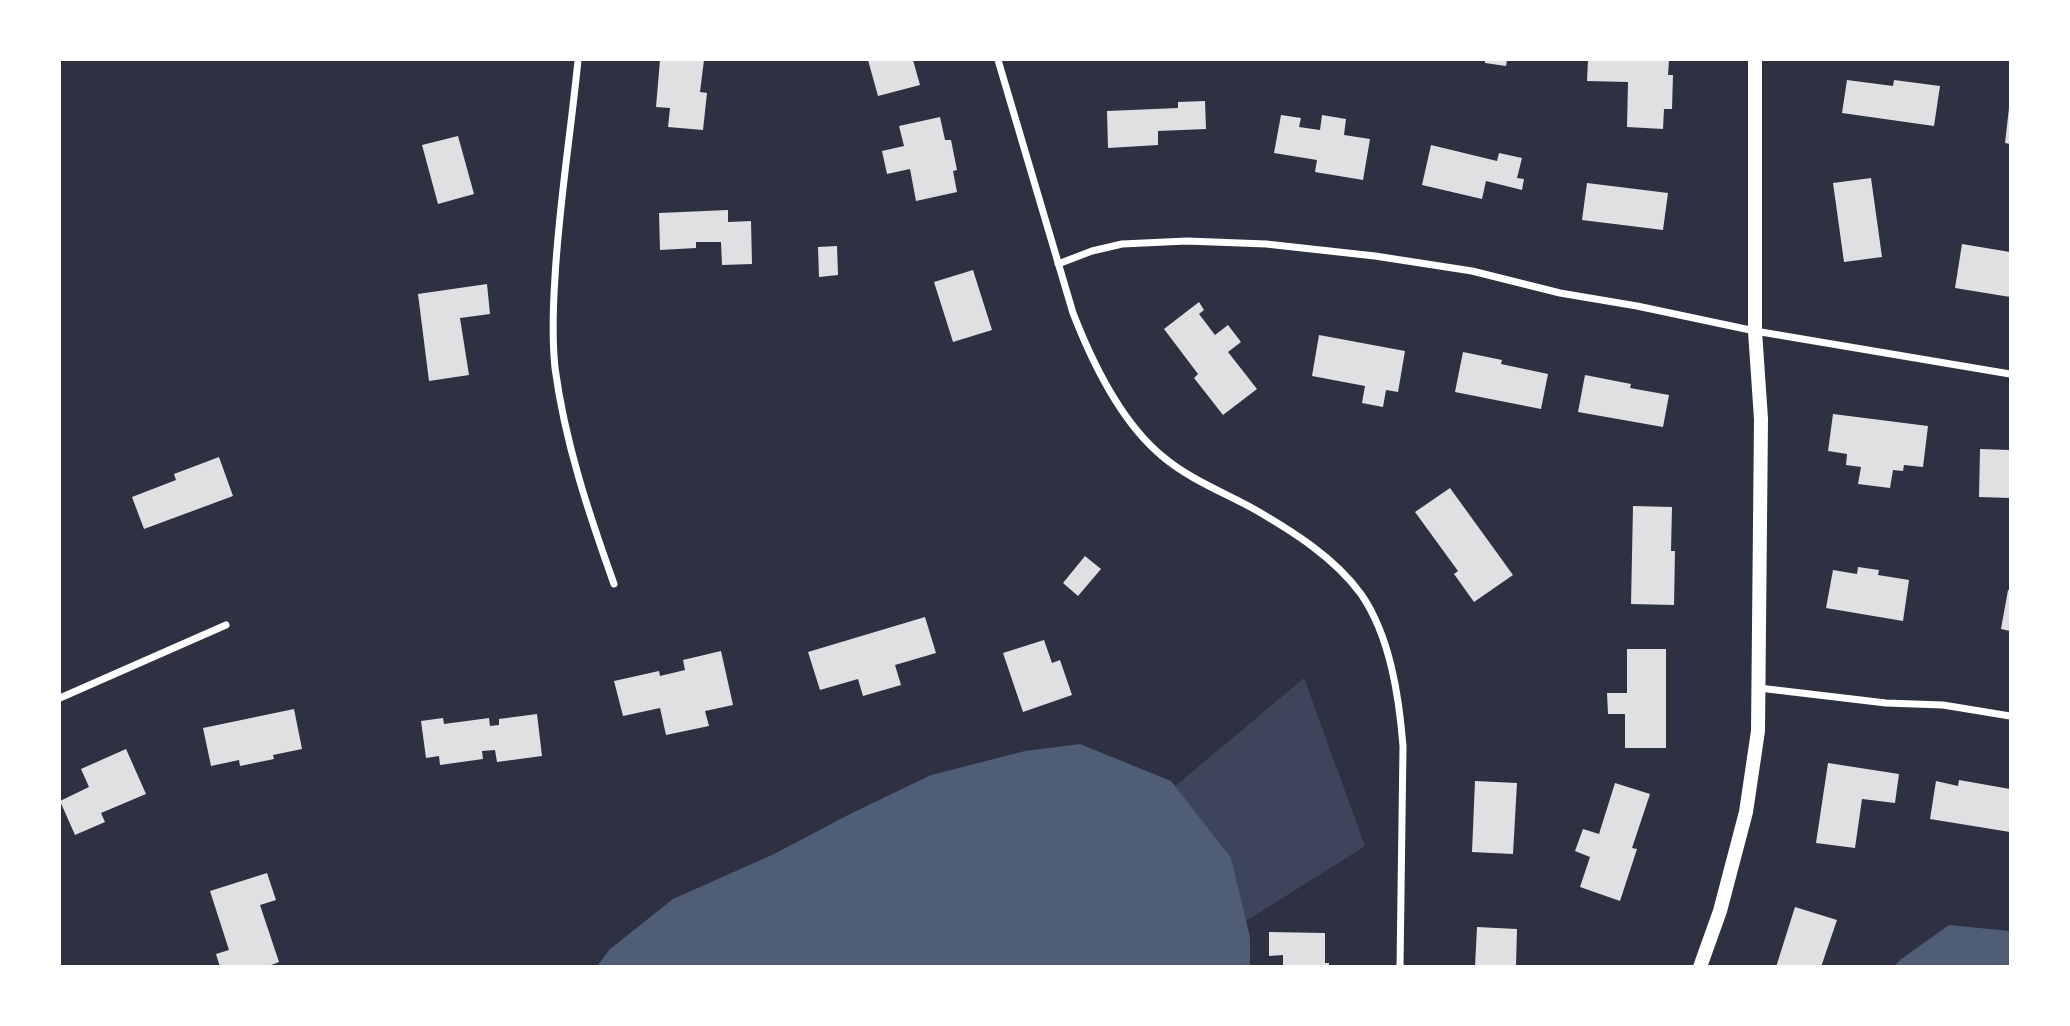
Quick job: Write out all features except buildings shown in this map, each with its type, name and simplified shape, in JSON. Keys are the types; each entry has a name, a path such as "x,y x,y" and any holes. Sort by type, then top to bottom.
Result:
{"main road":[{"path":"1700,967 1720,911 1746,812 1758,731 1761,419 1755,331 1755,60"}],"street":[{"path":"578,60 559,217 554,305 555,367 567,432 585,502 614,584"},
{"path":"998,60 1077,323 1101,376 1118,403 1152,446 1183,473 1255,510 1311,545 1339,570 1360,594 1374,618 1394,676 1403,746 1400,967"},
{"path":"1058,264 1092,251 1122,244 1187,241 1266,244 1376,256 1472,271 1560,293 1755,331 2011,374"},
{"path":"60,698 226,625"},
{"path":"1758,688 1874,701 1943,705 2011,716"}],"shaded area":[{"path":"1304,678 1365,846 1175,966 1136,819"},
{"path":"1080,744 1171,781 1231,858 1250,937 1250,966 597,966 610,949 673,899 774,854 931,775 1025,751"},
{"path":"1949,925 2010,931 2010,966 1894,966"}]}
